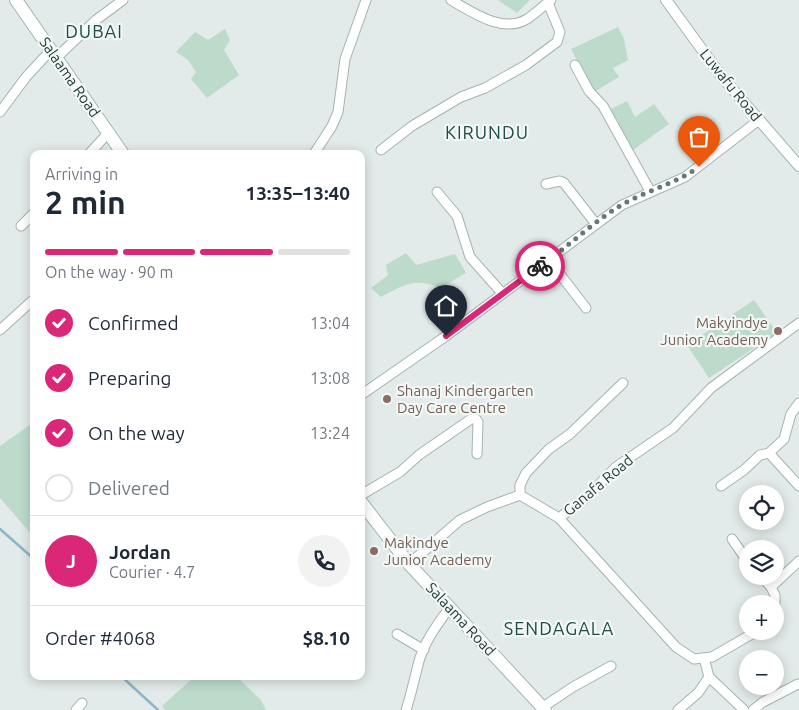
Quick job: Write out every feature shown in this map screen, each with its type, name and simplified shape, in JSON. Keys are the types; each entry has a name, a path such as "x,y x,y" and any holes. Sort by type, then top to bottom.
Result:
{"main road":[{"name":"Salaama Road","path":"16,0 120,150"},
{"name":"Salaama Road","path":"365,507 410,564 544,709"}],"street":[{"path":"0,112 26,77 122,0"},
{"path":"317,150 332,126 338,112 345,59 366,0"},
{"path":"381,150 412,126 461,97 484,88 526,65 557,42 560,32 550,1 527,19 511,24 502,24 451,0"},
{"name":"Luwafu Road","path":"666,0 722,77 799,165"},
{"path":"574,65 589,91 602,106 650,191"},
{"path":"365,392 446,336 622,205 685,177 759,120"},
{"path":"93,150 109,132"},
{"path":"546,184 560,181 564,183 596,224"},
{"path":"437,192 457,216 470,257 502,293"},
{"path":"21,226 30,217"},
{"path":"549,260 586,308"},
{"path":"0,330 30,303"},
{"name":"Ganafa Road","path":"520,494 559,518 586,498 616,467 673,428 711,388 799,323"},
{"path":"410,564 460,520 520,494 520,485 526,473 623,383"},
{"path":"721,486 744,470 760,455 769,453 784,440 791,414 799,403"},
{"path":"365,493 400,472 424,451 471,419 476,419 478,422 477,454"},
{"path":"769,453 799,486"},
{"path":"559,518 676,647 694,659 704,658 712,657 741,640"},
{"path":"732,539 739,549"},
{"path":"775,595 771,587 799,561"},
{"path":"406,710 415,683 418,664 435,628 450,607"},
{"path":"397,634 424,650"},
{"path":"704,658 709,677 744,710"},
{"path":"544,709 573,687 611,666"},
{"path":"678,710 698,693 709,677"},
{"path":"753,710 763,702 798,684"}],"green space":[{"path":"498,0 530,0 517,13"},
{"path":"618,27 624,39 628,60 613,68 619,77 594,92 571,49"},
{"path":"225,29 230,40 224,50 239,75 207,98 191,79 196,72 188,60 176,52 195,32 208,40"},
{"path":"627,101 635,117 654,104 669,124 633,150 620,128 618,120 613,119 609,110"},
{"path":"406,253 416,265 455,254 466,273 440,288 424,283 410,284 381,297 371,288 388,275 386,265"},
{"path":"754,300 777,333 709,378 687,345"},
{"path":"30,425 30,532 0,498 0,446"},
{"path":"191,680 240,680 261,700 266,710 165,710 162,706"}],"waterway":[{"path":"0,529 30,555"},
{"path":"125,680 158,710"}],"way so far":[{"path":"540,266 622,205 685,177 699,167"}],"place":[{"name":"Makyindye Junior Academy","path":"778,331"},
{"name":"Shanaj Kindergarten Day Care Centre","path":"387,399"},
{"name":"Makindye Junior Academy","path":"374,551"}],"district":[{"name":"DUBAI","path":"94,31"},
{"name":"KIRUNDU","path":"487,132"},
{"name":"SENDAGALA","path":"559,628"}],"route":[{"path":"446,336 540,266"}]}
